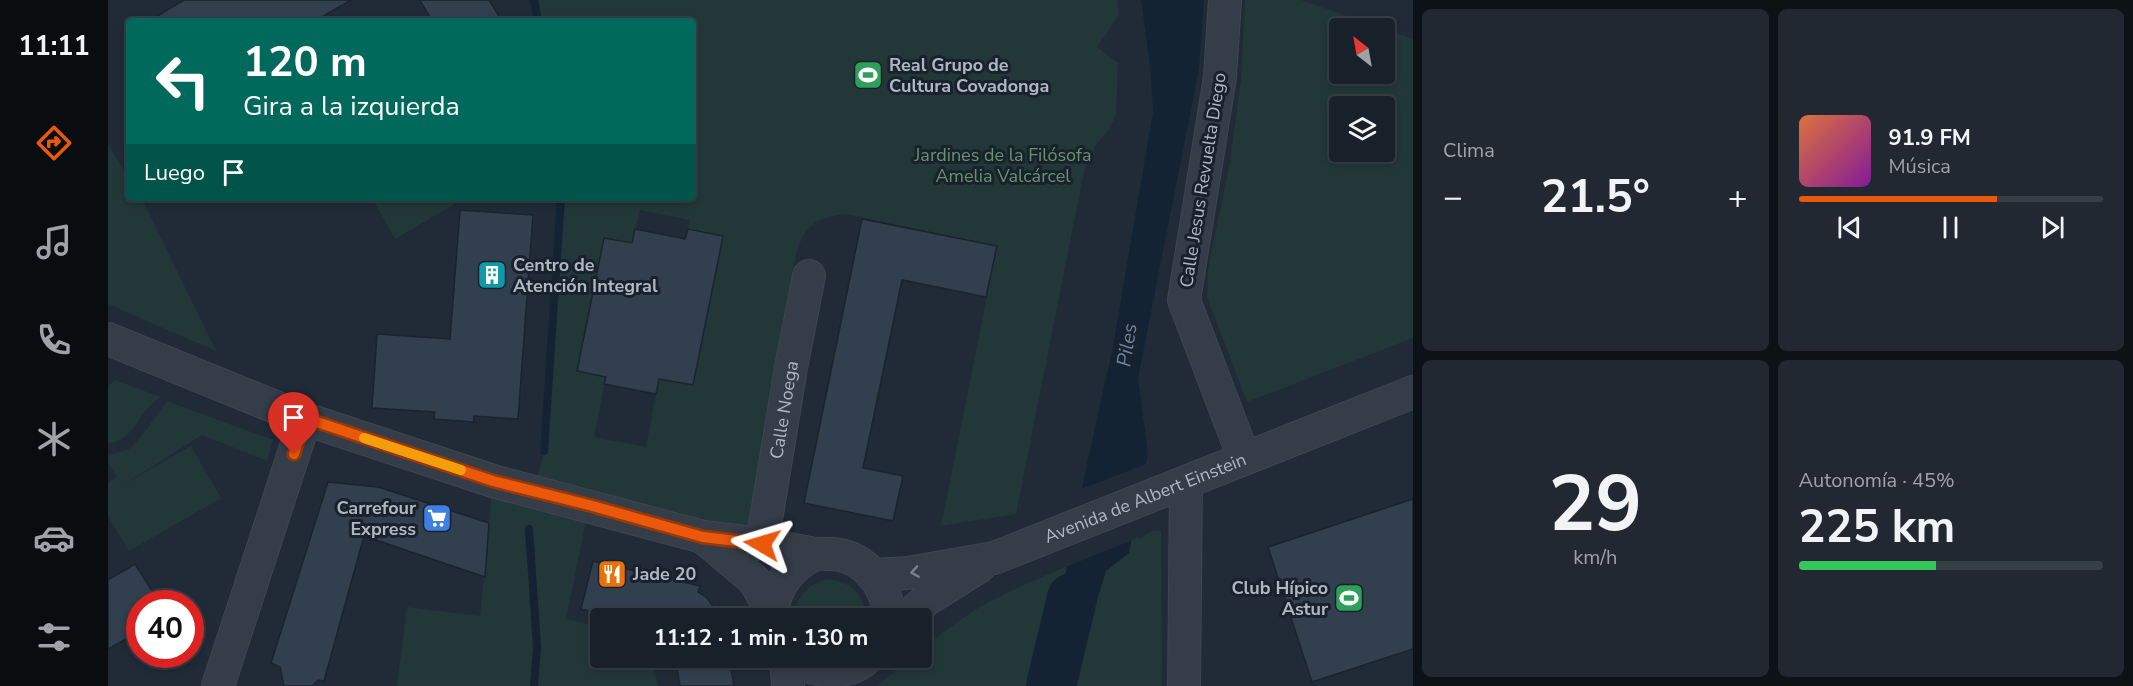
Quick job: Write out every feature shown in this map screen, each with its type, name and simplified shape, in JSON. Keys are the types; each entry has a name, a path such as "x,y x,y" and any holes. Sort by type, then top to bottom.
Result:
{"street":[{"name":"Calle Jesus Revuelta Diego","path":"1225,0 1220,77 1184,300 1244,458"},
{"name":"Calle Noega","path":"762,544 791,368 809,276"},
{"path":"108,339 305,418 493,481 703,537 762,544 815,554 837,554 858,560 872,574 886,600 887,608"},
{"name":"Avenida de Albert Einstein","path":"872,574 908,573 994,558 1413,392"},
{"path":"218,686 305,418"},
{"path":"1184,686 1186,482"},
{"path":"703,537 754,580 769,608"},
{"path":"775,608 781,583 793,570 815,554"},
{"path":"918,608 926,600 994,558"},
{"path":"787,668 788,686"},
{"path":"807,668 823,679 848,668"}],"green space":[{"name":"Jardines de la Filósofa Amelia Valcárcel","path":"534,0 1117,0 1119,15 1097,47 1118,63 1116,113 1111,127 1095,146 1084,172 1016,514 941,526 997,246 845,214 821,220 806,231 798,248 792,271 809,276 762,544 589,506 566,619 590,625 590,668 654,668 658,686 397,686 407,607 480,616 493,481 534,491 544,451 561,201 696,201 696,18 537,18","holes":["640,210 690,220 688,229 723,236 693,385 659,379 646,447 594,437 606,377 577,371 604,238 632,243"]},
{"path":"1245,0 1301,0 1353,18 1329,18 1329,84 1395,84 1395,33 1413,39 1413,338 1247,402 1207,297 1208,269 1230,162 1241,80"},
{"path":"108,144 126,174 126,201 143,201 216,351 108,304"},
{"path":"374,201 460,201 395,239"},
{"path":"115,380 161,397 147,409 127,435 110,444 108,442 108,386"},
{"path":"167,401 273,440 267,461 202,435 123,485 191,446 221,498 129,551 108,516 108,483 117,477 108,462 108,456 129,449"},
{"path":"1153,530 1161,531 1162,686 877,686 899,668 932,668 932,641 962,618 989,602 1063,568 1138,537 1140,539"},
{"path":"828,579 850,586 860,596 864,608 796,608 804,592"}],"water":[{"path":"1141,0 1204,0 1199,69 1138,378 1148,454 1129,553 1106,571 1095,606 1058,663 1060,601 1113,346 1153,112 1150,65"}],"pier":[{"path":"1149,463 1135,539 1063,568 1078,490"}],"building":[{"path":"184,0 351,0 320,18 154,18"},
{"path":"420,0 489,0 500,18 430,18"},
{"name":"Centro de Atención Integral","path":"460,210 533,215 518,419 474,416 474,422 434,419 435,412 372,408 377,334 450,339"},
{"path":"862,219 997,246 986,297 902,280 863,468 903,476 893,521 804,503"},
{"path":"635,229 685,239 688,229 723,236 693,385 659,379 656,394 604,384 606,377 577,371 604,238 632,243"},
{"path":"328,482 378,487 489,523 485,577 364,536 324,681 318,680 312,686 284,686 280,667 271,663"},
{"name":"Club Hípico Astur","path":"1413,499 1413,649 1312,682 1268,547"},
{"path":"593,561 700,586 698,592 707,598 714,608 590,608 590,611 581,609"},
{"path":"135,564 152,590 126,590 126,639 108,649 108,580"},
{"path":"677,668 731,668 734,686 680,686"}],"waterway":[{"path":"534,0 537,18"},
{"path":"544,451 561,201"},
{"path":"529,529 537,647 534,686"},
{"name":"Piles","path":"1051,686 1072,598"}],"slow traffic":[{"path":"364,438 461,470"}],"place":[{"name":"Real Grupo de Cultura Covadonga","path":"868,75"},
{"name":"Centro de Atención Integral","path":"492,275"},
{"name":"Carrefour Express","path":"437,518"},
{"name":"Jade 20","path":"612,574"},
{"name":"Club Hípico Astur","path":"1349,598"}],"route":[{"path":"294,454 305,418 493,481 703,537 762,544"}]}
